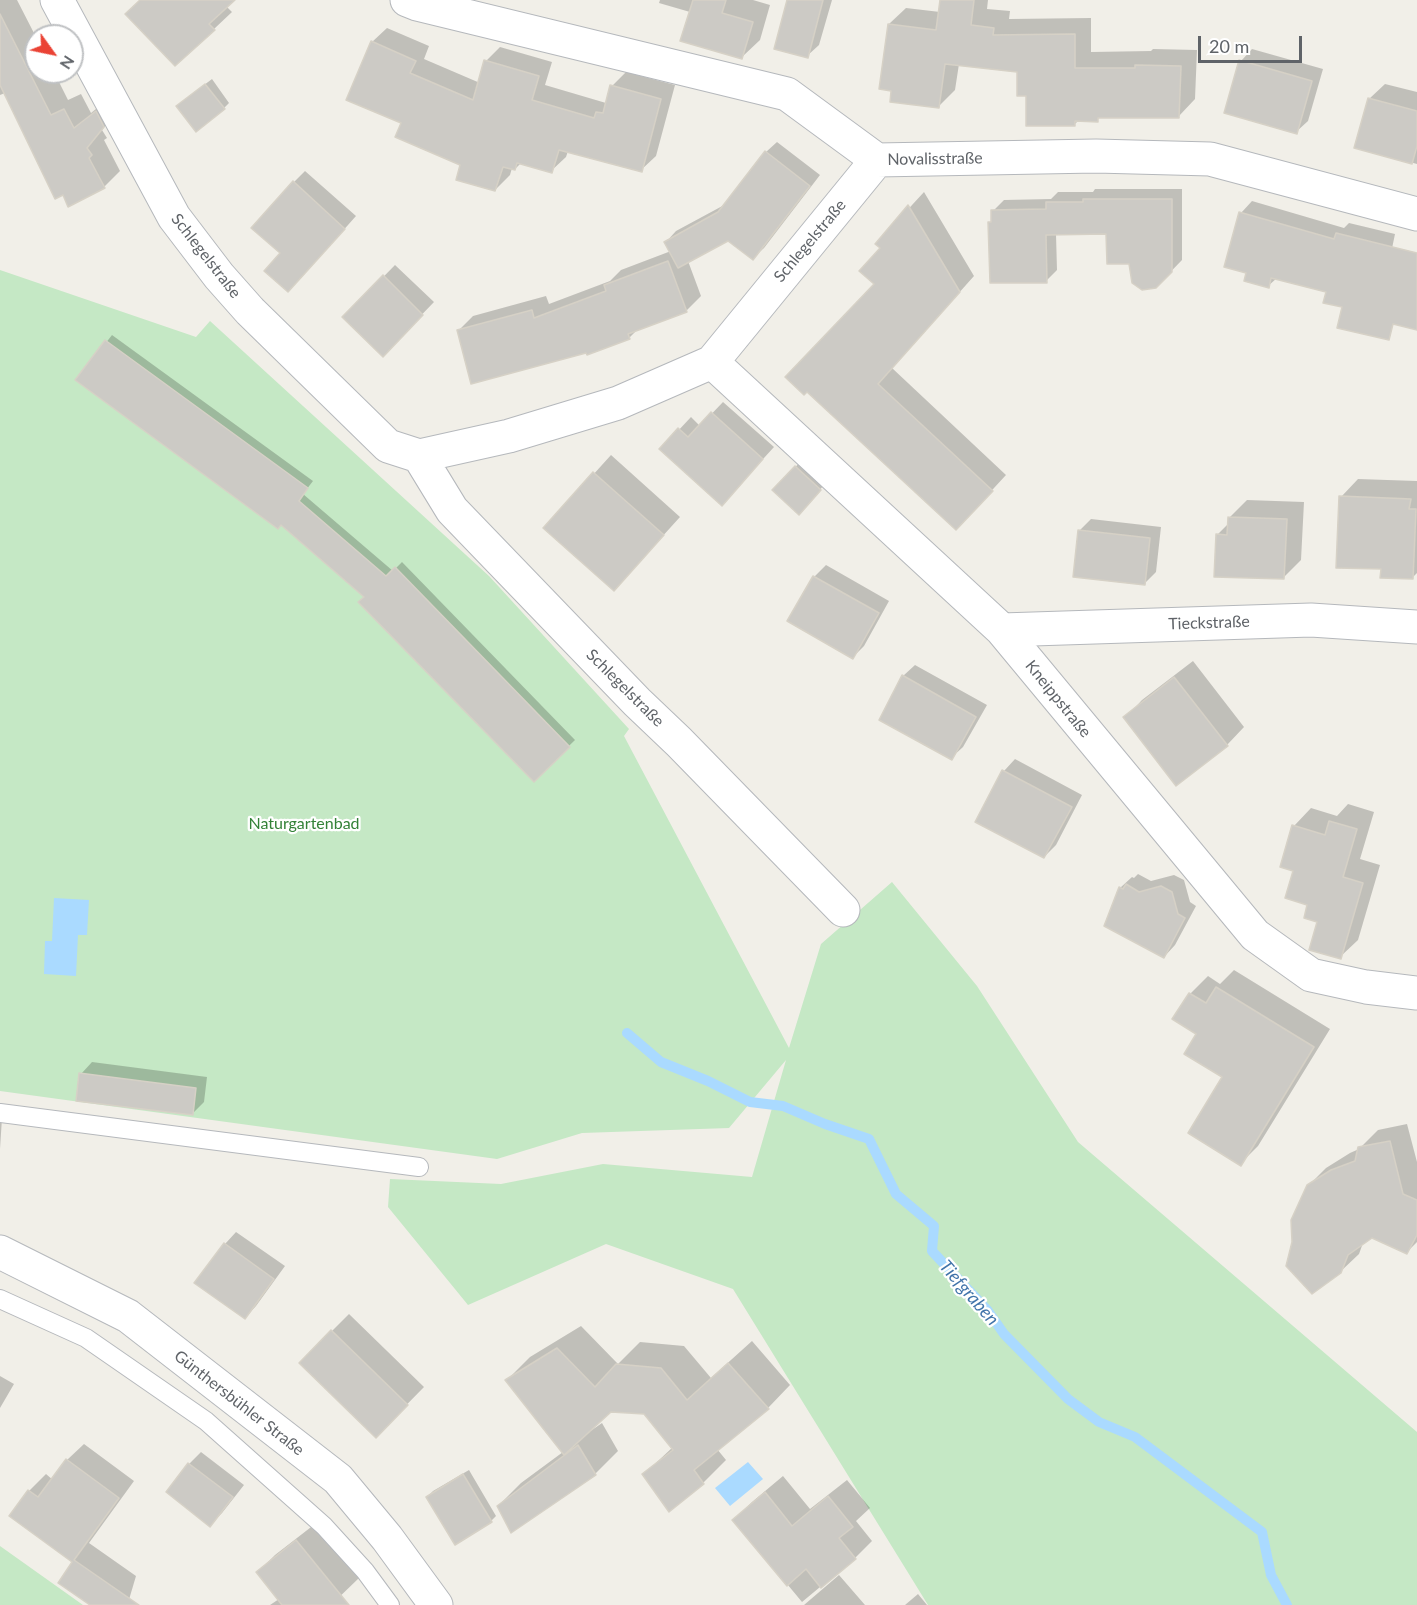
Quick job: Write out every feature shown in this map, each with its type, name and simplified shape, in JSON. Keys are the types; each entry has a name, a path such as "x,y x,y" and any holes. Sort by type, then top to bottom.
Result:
{"street":[{"name":"Schlegelstraße","path":"57,0 174,217 219,276 250,311 388,446 419,456 509,436 618,403 712,362 877,160"},
{"name":"Novalisstraße","path":"407,0 787,94 877,160 1096,156 1210,159 1417,214"},
{"name":"Kneippstraße","path":"712,362 1002,630 1254,935 1311,975 1366,987 1417,993"},
{"name":"Schlegelstraße","path":"419,456 452,510 637,702 843,910"},
{"name":"Tieckstraße","path":"1002,630 1311,620 1417,627"},
{"name":"Günthersbühler Straße","path":"0,1252 128,1316 338,1479 387,1538 436,1605"}],"lane":[{"path":"0,1113 419,1167"},
{"path":"0,1299 86,1338 206,1421 324,1526 365,1571 390,1605"}],"green space":[{"name":"Naturgartenbad","path":"0,270 196,337 210,321 489,576 629,729 624,736 789,1048 821,944 892,882 977,986 1078,1142 1417,1432 1417,1605 928,1605 733,1289 606,1244 468,1305 388,1207 390,1179 501,1184 603,1164 752,1177 786,1060 729,1128 582,1133 497,1159 0,1091"},
{"path":"0,1546 83,1605 0,1605"}],"water":[{"path":"54,898 89,900 87,935 78,935 76,976 44,974 45,941 52,941"},
{"path":"748,1462 763,1479 730,1506 715,1488"}],"building":[{"path":"140,0 235,0 209,24 215,30 175,66 125,14"},
{"path":"693,0 726,0 722,13 753,22 742,59 680,41"},
{"path":"787,0 823,0 808,58 774,49"},
{"path":"940,0 974,0 971,25 994,28 993,35 1075,34 1075,68 1135,68 1135,65 1181,66 1179,118 1098,118 1098,122 1075,121 1075,126 1026,126 1026,96 1017,96 1017,72 945,64 939,108 890,102 891,91 879,89 888,24 936,30"},
{"path":"0,14 24,62 24,84 35,84 51,115 64,109 74,128 96,111 104,127 87,148 92,155 89,158 105,188 68,207 63,195 55,199 0,85"},
{"path":"371,41 416,61 410,73 473,100 484,60 539,76 532,100 594,118 596,112 603,113 610,85 661,99 642,172 559,150 552,173 517,163 515,170 503,167 495,191 456,180 460,165 395,137 401,123 346,100"},
{"path":"1239,60 1312,81 1297,134 1224,113"},
{"path":"205,84 225,109 196,132 176,106"},
{"path":"1368,98 1417,111 1417,146 1412,164 1354,148"},
{"path":"765,151 810,186 753,260 728,241 678,268 664,242 718,212"},
{"path":"293,181 345,229 288,292 264,271 280,253 251,228"},
{"path":"1083,199 1172,199 1172,272 1156,288 1142,290 1132,283 1129,264 1107,264 1106,234 1046,235 1047,283 990,283 988,222 991,222 991,210 1046,209 1046,202 1083,202"},
{"path":"908,205 960,292 878,384 993,491 956,530 807,392 804,395 785,377 874,284 859,271 880,248 875,244"},
{"path":"1239,212 1334,239 1336,233 1417,253 1417,330 1393,324 1389,340 1337,328 1342,307 1323,303 1326,292 1271,278 1269,288 1244,281 1246,273 1224,267"},
{"path":"668,261 687,312 628,334 630,339 587,355 586,353 471,384 457,330 532,310 534,318 606,291 604,285"},
{"path":"383,275 423,315 383,357 342,317"},
{"path":"105,340 308,488 299,501 386,576 395,567 570,747 534,782 358,602 364,597 281,525 278,529 75,380"},
{"path":"711,412 763,459 722,506 659,449 678,428 688,437"},
{"path":"795,466 821,490 799,515 772,490"},
{"path":"593,472 664,535 614,591 543,528"},
{"path":"1339,496 1411,499 1409,509 1416,509 1413,579 1380,578 1381,569 1336,568"},
{"path":"1228,517 1287,519 1284,579 1214,577 1216,534 1227,535"},
{"path":"1078,530 1150,538 1145,585 1073,577"},
{"path":"813,576 879,613 853,659 787,621"},
{"path":"902,675 976,717 952,760 879,720"},
{"path":"1174,677 1228,746 1176,786 1123,717"},
{"path":"1002,770 1072,807 1044,858 975,822"},
{"path":"1329,821 1357,829 1343,877 1363,883 1341,959 1309,950 1317,922 1304,918 1307,905 1285,898 1293,871 1280,867 1292,825 1325,835"},
{"path":"1126,884 1139,892 1161,886 1172,892 1178,914 1185,918 1164,958 1104,926 1119,887 1123,889"},
{"path":"1216,987 1314,1047 1241,1166 1188,1133 1222,1077 1184,1054 1196,1034 1172,1019 1189,993 1206,1003"},
{"path":"79,1073 196,1088 193,1115 76,1101"},
{"path":"1390,1141 1403,1194 1417,1200 1417,1235 1407,1254 1372,1238 1348,1255 1341,1273 1312,1294 1286,1266 1292,1242 1291,1220 1307,1185 1331,1170 1355,1161 1358,1147"},
{"path":"224,1243 274,1279 245,1319 194,1283"},
{"path":"331,1330 408,1405 376,1438 299,1363"},
{"path":"557,1348 595,1387 616,1364 661,1368 687,1400 728,1363 769,1409 694,1470 704,1484 669,1512 642,1474 673,1450 644,1414 611,1412 564,1455 505,1380"},
{"path":"578,1445 596,1475 511,1533 497,1506"},
{"path":"66,1459 119,1498 74,1560 139,1605 90,1605 58,1583 72,1562 9,1516 28,1490 38,1497"},
{"path":"188,1463 233,1497 210,1527 166,1492"},
{"path":"463,1474 492,1522 455,1545 426,1497"},
{"path":"765,1492 792,1526 828,1496 853,1527 839,1538 856,1559 821,1588 806,1569 787,1586 732,1520"},
{"path":"296,1540 349,1605 282,1605 256,1572"}],"waterway":[{"name":"Tiefgraben","path":"627,1033 661,1062 708,1081 750,1102 783,1106 869,1139 896,1194 934,1226 932,1251 988,1311 1004,1334 1068,1399 1099,1422 1135,1437 1262,1532 1271,1575 1287,1605"}]}
